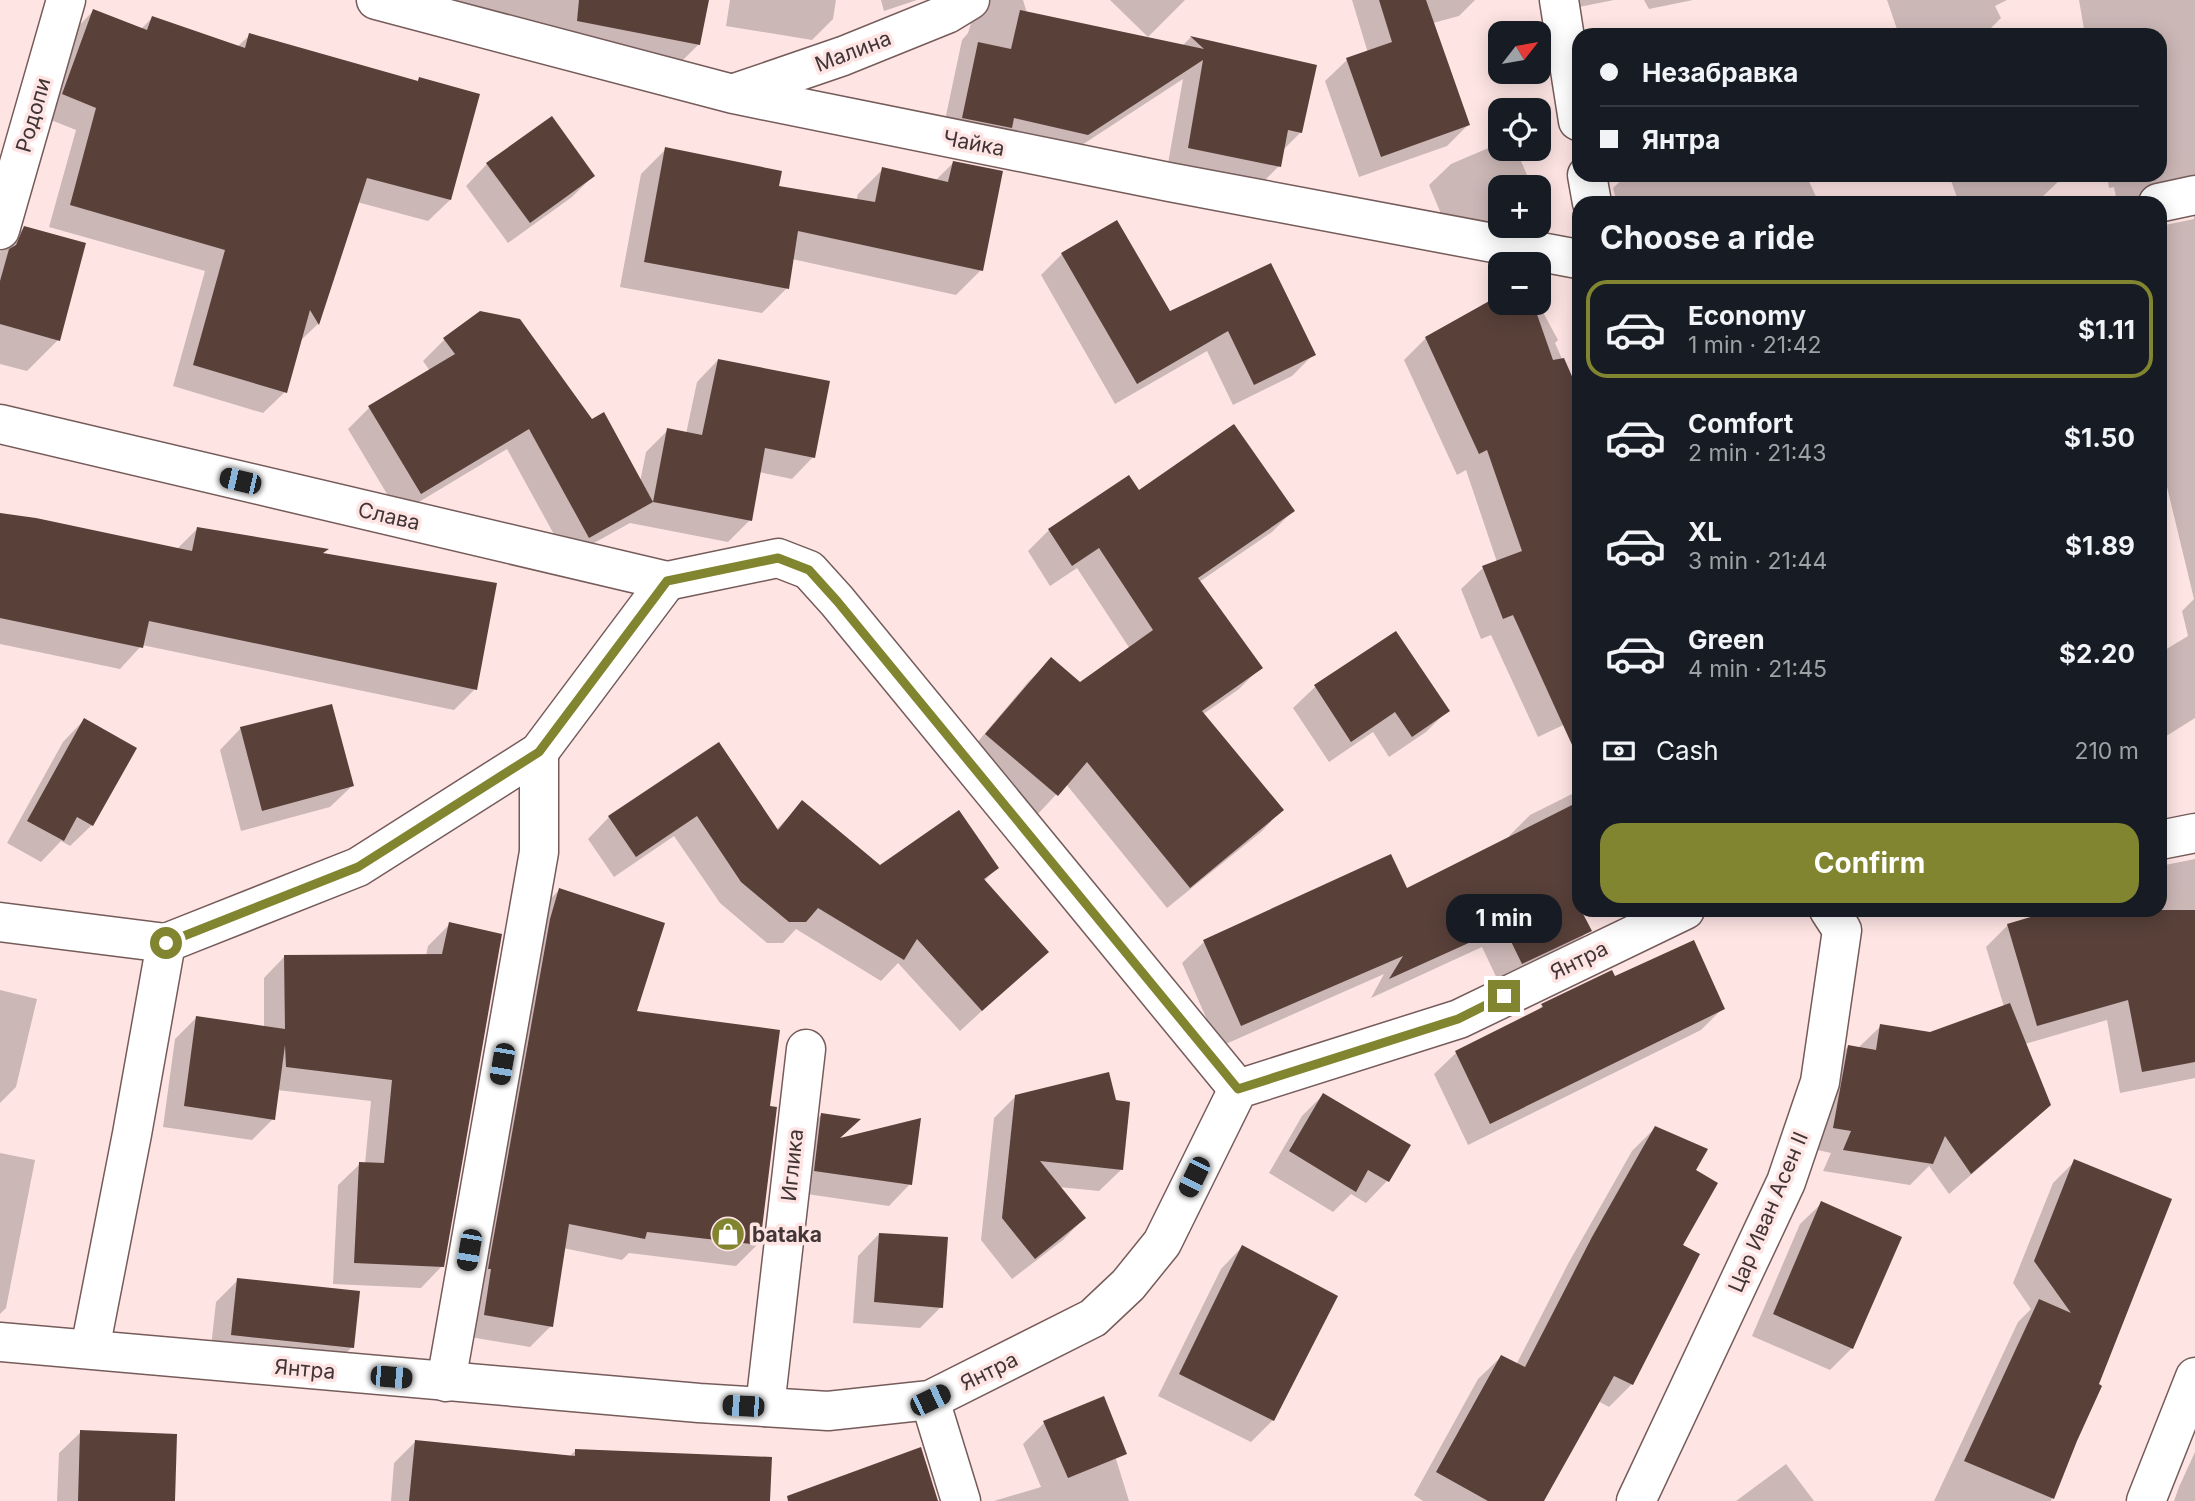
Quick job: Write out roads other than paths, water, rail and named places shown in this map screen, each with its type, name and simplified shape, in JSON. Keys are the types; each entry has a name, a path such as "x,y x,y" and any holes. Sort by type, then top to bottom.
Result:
{"street":[{"name":"Родопи","path":"0,230 66,0"},
{"name":"Чайка","path":"376,0 733,94 1169,182 1572,258"},
{"name":"Малина","path":"733,94 856,51 947,14 970,0"},
{"path":"1559,0 1572,83"},
{"path":"2167,201 2195,195"},
{"name":"Слава","path":"0,424 667,581 778,558 809,570 1238,1089"},
{"path":"0,922 166,943 358,867 539,752 667,581"},
{"path":"446,1382 539,852 539,752"},
{"path":"2167,839 2195,833"},
{"name":"Янтра","path":"0,1342 446,1382 828,1411 930,1400 1093,1318 1128,1285 1162,1243 1238,1089 1458,1019 1670,917"},
{"name":"Цар Иван Асен II","path":"1636,1501 1786,1182 1821,1082 1842,930 1834,917"},
{"path":"90,1349 166,943"},
{"name":"Иглика","path":"765,1407 806,1049"},
{"path":"2146,1501 2195,1377"},
{"path":"930,1400 961,1501"}],"place":[{"name":"bataka","path":"728,1234"}]}
